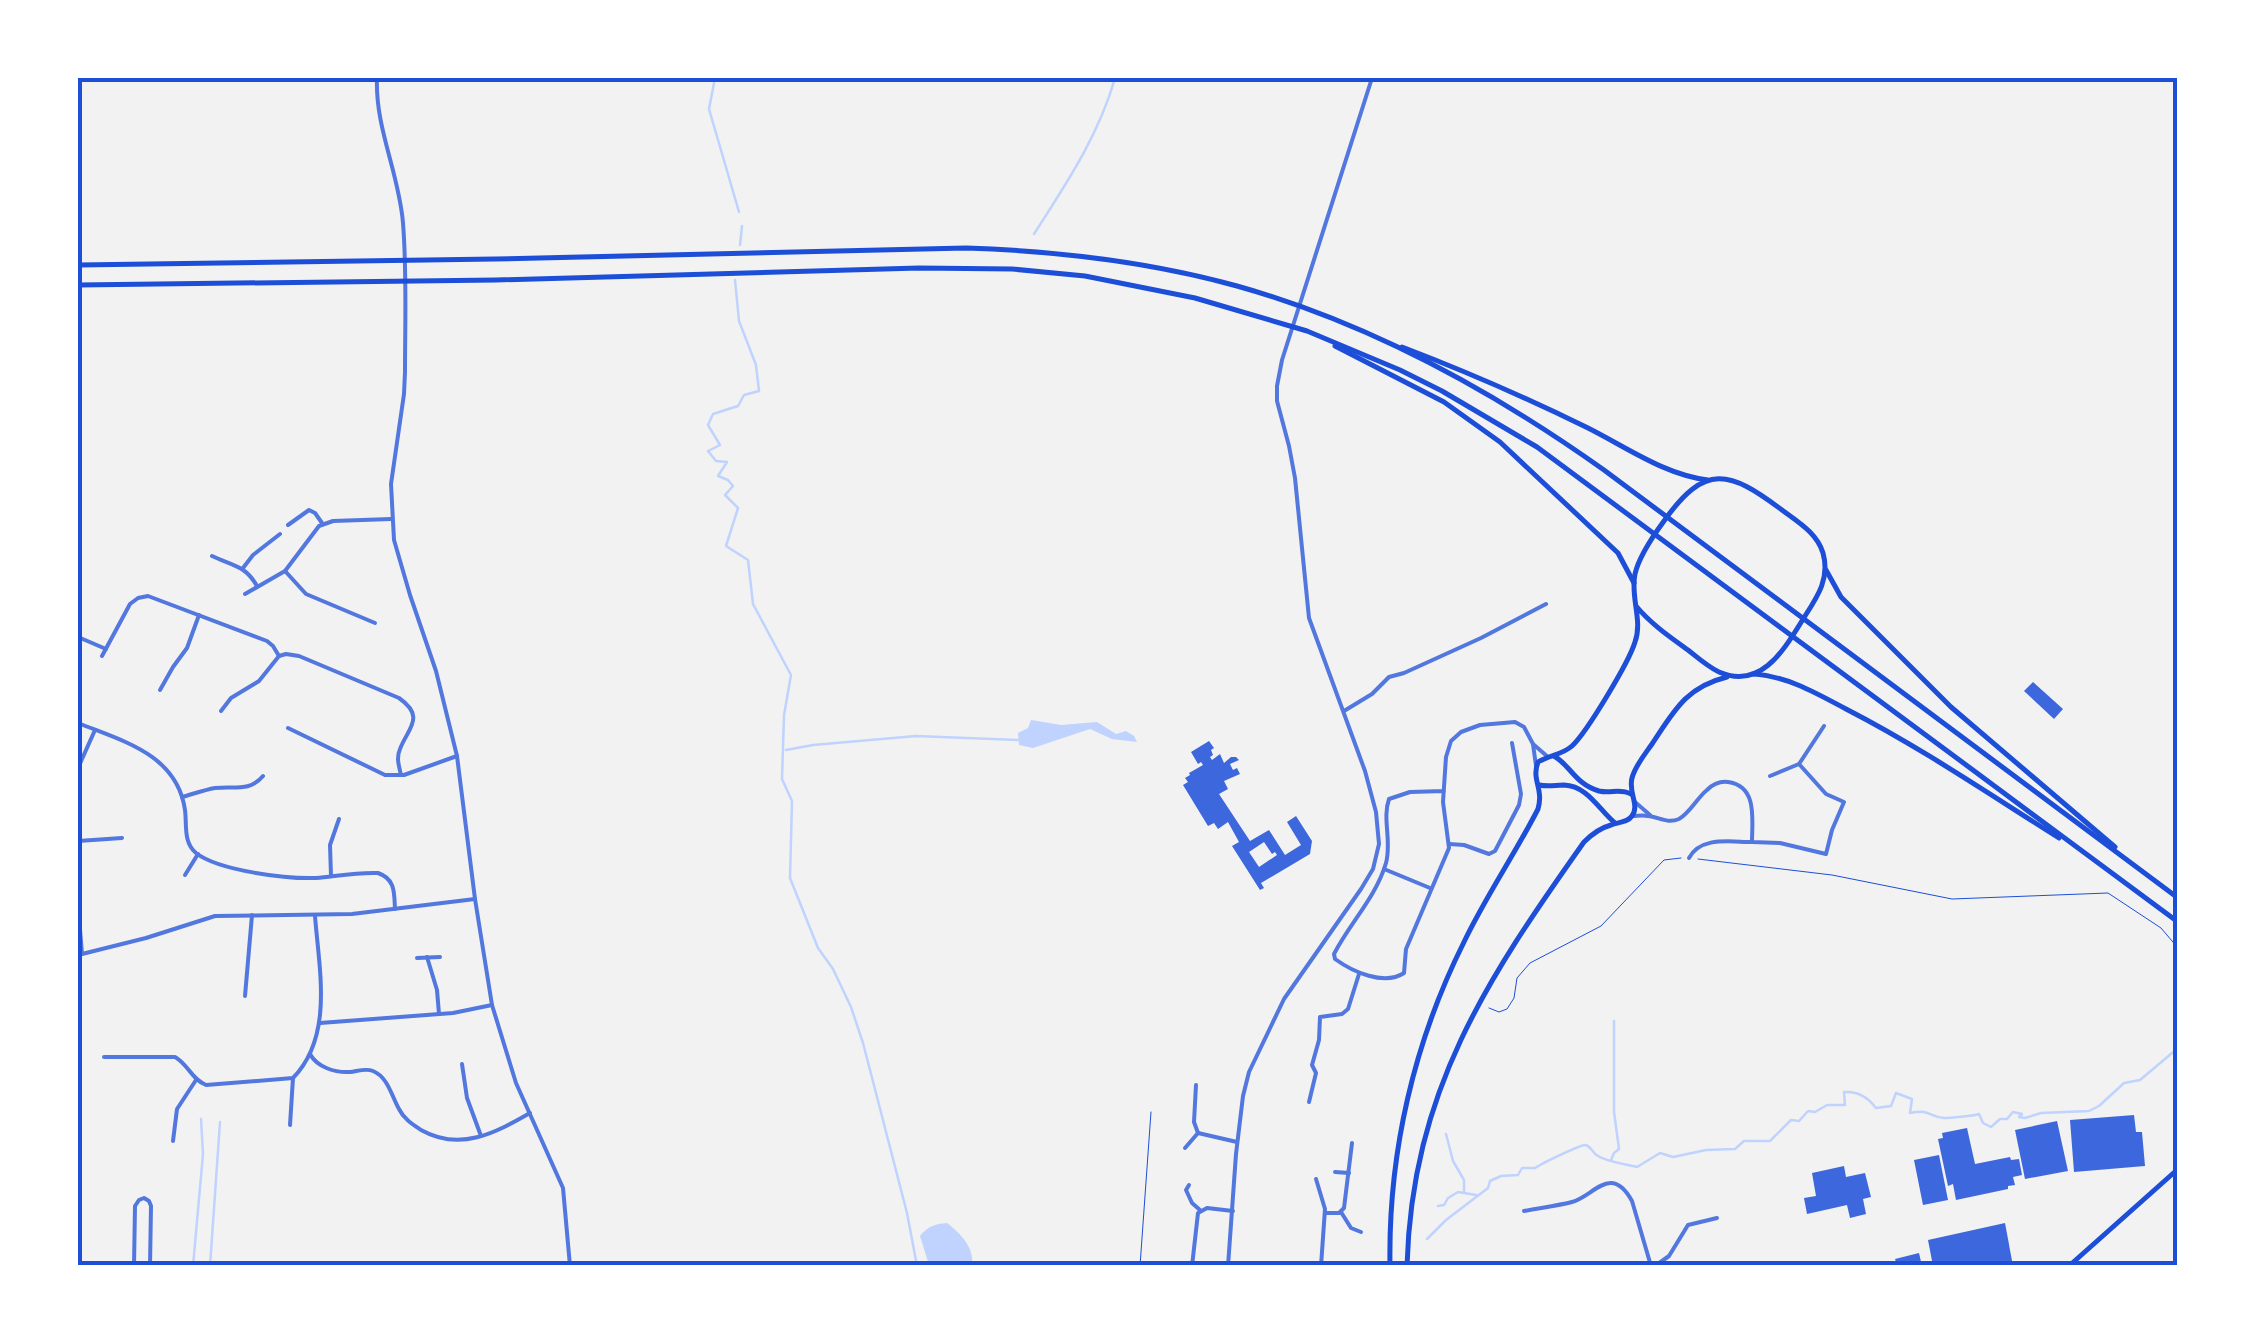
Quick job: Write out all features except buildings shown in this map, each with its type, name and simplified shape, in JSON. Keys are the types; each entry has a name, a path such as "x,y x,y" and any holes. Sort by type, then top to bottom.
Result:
{"main road":[{"path":"78,265 495,260 918,248 1013,250 1094,258 1238,286 1448,364 1602,434 1680,476 1733,480 1749,486 1809,531 1818,541 1826,570 1841,596 1951,707 2144,873"},
{"path":"78,285 1012,269 1086,276 1159,290 1306,331 1442,391 1537,448 2178,922"},
{"path":"1306,331 1444,402 1500,442 1618,552 1634,583"},
{"path":"1380,339 1502,402 1572,448 2178,898"},
{"path":"1390,1266 1390,1224 1405,1108 1440,993 1463,943 1538,808 1538,762 1570,747 1584,732 1630,654 1638,633 1634,583 1644,552 1682,497 1708,480"},
{"path":"1752,674 1766,668 1781,653 1820,592 1826,570"},
{"path":"1636,606 1714,670 1731,676"},
{"path":"1408,1266 1412,1197 1421,1152 1439,1090 1461,1037 1489,984 1591,834 1632,816 1632,778 1637,768 1678,706 1701,686 1731,676 1778,676 1901,739 2092,858"},
{"path":"1551,756 1560,759 1572,775 1593,788 1631,794"},
{"path":"1540,785 1576,789 1594,799 1615,823"},
{"path":"2068,1266 2178,1169"}],"street":[{"path":"376,78 378,113 403,222 404,394 392,468 392,519 401,564 436,671 457,756 492,1005 516,1083 563,1188 570,1266"},
{"path":"1228,1266 1237,1142 1247,1079 1290,989 1372,869 1379,839 1361,757 1310,618 1292,461 1277,402 1282,360 1372,78"},
{"path":"306,501 323,525"},
{"path":"288,525 309,510"},
{"path":"245,594 285,571 323,525 392,519"},
{"path":"243,568 280,534"},
{"path":"212,556 243,568 257,586"},
{"path":"285,571 306,594 375,624"},
{"path":"102,656 127,608 138,598 154,597 267,641 280,656 299,656 404,701 412,712 412,726 399,751 401,775"},
{"path":"1344,711 1389,677 1481,638 1546,604"},
{"path":"160,690 188,648 199,615"},
{"path":"78,637 106,650"},
{"path":"222,711 231,698 259,681 280,656"},
{"path":"1444,791 1410,792 1389,799 1389,846 1384,869 1334,954 1335,959 1359,974 1395,978 1405,970 1406,948 1448,844 1444,791 1447,747 1461,732 1490,723 1516,722 1532,744 1536,766"},
{"path":"78,723 156,758 168,770 182,797 188,842 198,854 249,872 306,878 384,875 392,885 395,910"},
{"path":"1770,776 1799,764 1824,726"},
{"path":"288,728 378,772 401,775 457,756"},
{"path":"78,768 95,730"},
{"path":"1448,844 1464,844 1488,854 1496,851 1521,794 1512,743"},
{"path":"1532,744 1551,756"},
{"path":"1688,858 1707,843 1780,842 1826,854 1844,802 1826,794 1799,764"},
{"path":"182,797 208,789 247,787 263,776"},
{"path":"1632,816 1676,820 1710,786 1722,781 1734,783 1751,799 1752,842"},
{"path":"1635,802 1650,816"},
{"path":"331,876 330,845 339,819"},
{"path":"78,841 122,838"},
{"path":"185,874 198,854"},
{"path":"1384,869 1433,888"},
{"path":"78,905 80,954 215,916 315,916 475,898"},
{"path":"245,996 252,915"},
{"path":"290,1125 293,1078 310,1054 320,1023 315,916"},
{"path":"418,958 440,956"},
{"path":"428,957 439,1014"},
{"path":"1309,1102 1316,1073 1312,1064 1320,1018 1348,1009 1359,974"},
{"path":"320,1023 439,1014 492,1005"},
{"path":"310,1054 315,1062 336,1071 366,1070 378,1074 408,1122 438,1139 458,1141 481,1136 530,1112"},
{"path":"104,1057 174,1057 206,1085 293,1078"},
{"path":"462,1064 467,1098 481,1136"},
{"path":"173,1141 177,1109 196,1080"},
{"path":"1196,1085 1194,1122 1198,1133 1237,1142"},
{"path":"1186,1148 1198,1133"},
{"path":"1341,1212 1352,1144"},
{"path":"1335,1172 1348,1173"},
{"path":"1316,1179 1326,1213 1321,1266"},
{"path":"1188,1184 1187,1194 1200,1210"},
{"path":"1524,1212 1576,1201 1602,1184 1616,1185 1627,1192 1635,1206 1653,1266 1666,1260 1688,1225 1717,1218"},
{"path":"134,1266 135,1206 144,1198 150,1204 150,1266"},
{"path":"1200,1210 1232,1210"},
{"path":"1192,1266 1200,1210"},
{"path":"1326,1213 1341,1212"},
{"path":"1341,1212 1351,1228 1360,1232"}],"path":[{"path":"1489,1008 1504,1012 1510,1007 1523,968 1601,926 1664,860 1688,858 1832,876 1952,899 2108,893 2161,928 2178,948"},
{"path":"1140,1266 1151,1112"}],"water":[{"path":"1031,720 1061,725 1097,722 1116,734 1126,731 1137,742 1112,739 1090,729 1033,748 1019,745 1018,733 1028,728"},
{"path":"947,1223 966,1241 972,1265 929,1265 920,1236 932,1226"}],"waterway":[{"path":"715,78 709,109 739,212"},
{"path":"1034,234 1091,139 1115,78"},
{"path":"740,245 742,226"},
{"path":"735,280 739,321 756,365 759,391 744,395 738,406 713,414 708,425 720,445 708,451 716,461 727,462 718,476 733,486 725,495 738,508 726,546 748,560 753,604 791,675 784,715 782,779 792,801 790,878 818,948 851,1007 863,1043 917,1266"},
{"path":"786,750 916,736 1019,740"},
{"path":"1611,1160 1619,1149 1614,1112 1614,1021"},
{"path":"1427,1239 1488,1188 1490,1181 1518,1175 1522,1168 1535,1168 1586,1145 1602,1158 1637,1167 1660,1153 1673,1157 1735,1149 1744,1141 1770,1141 1791,1120 1799,1121 1808,1111 1845,1105 1844,1092 1862,1095 1876,1108 1891,1106 1896,1093 1912,1099 1910,1113 1926,1112 1944,1118 1979,1114 1983,1123 1991,1127 2013,1112 2025,1118 2041,1113 2089,1111 2124,1083 2140,1080 2178,1048"},
{"path":"193,1266 203,1154 201,1119"},
{"path":"210,1266 220,1122"},
{"path":"1446,1134 1453,1161 1464,1180 1464,1192"},
{"path":"1438,1206 1458,1192 1476,1195"}]}
